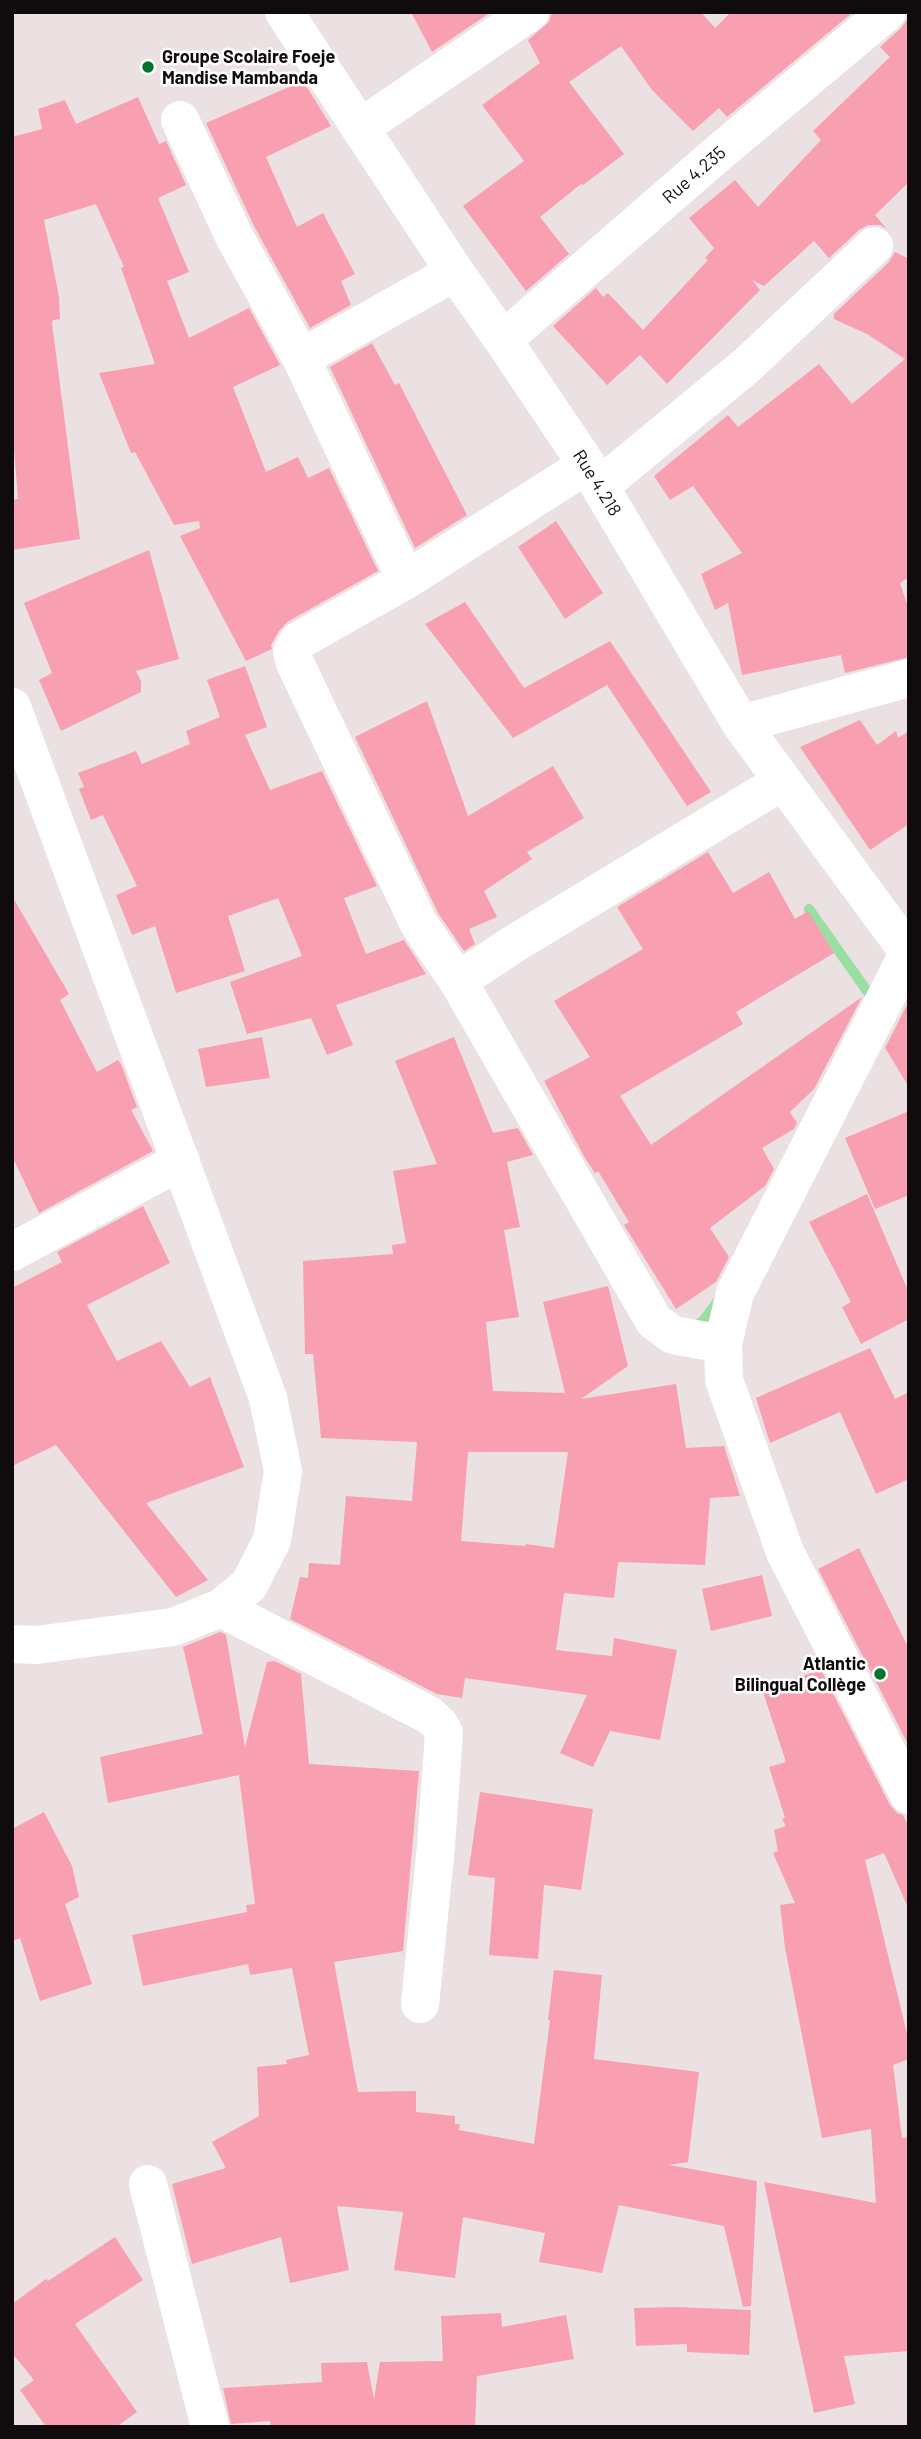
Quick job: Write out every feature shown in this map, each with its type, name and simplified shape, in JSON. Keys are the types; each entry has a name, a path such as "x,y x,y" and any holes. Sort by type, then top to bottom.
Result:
{"street":[{"name":"Rue 4.218","path":"284,12 454,272 594,476 741,724 909,953"},
{"path":"360,128 530,12"},
{"name":"Rue 4.235","path":"503,340 722,150 887,12"},
{"path":"180,120 234,236 301,358 406,580"},
{"path":"723,1344 673,1335 654,1321 458,981 419,924 292,652 298,641 594,476 746,366 874,246"},
{"path":"301,358 454,272"},
{"path":"741,724 909,678"},
{"path":"12,707 27,791 181,1161 268,1398 283,1471 272,1540 249,1585 221,1608 173,1627 104,1638 36,1645 12,1644"},
{"path":"458,981 512,945 783,781"},
{"path":"909,953 735,1293 723,1344 724,1380 785,1552 909,1796"},
{"path":"12,1252 181,1161"},
{"path":"221,1608 429,1715 444,1733 420,2004"},
{"path":"148,2184 209,2427"}],"building":[{"path":"411,12 491,12 432,52"},
{"path":"552,12 701,12 715,28 731,12 853,12 727,117 719,108 693,131 652,90 621,46 569,82 624,154 540,217 569,254 526,291 463,206 524,161 482,105 540,63 528,40 549,22"},
{"path":"909,12 909,182 875,215 886,228 868,225 829,258 814,241 764,286 752,280 760,290 667,384 640,355 607,385 553,326 596,288 603,297 608,293 643,330 708,260 705,258 714,248 689,218 735,180 758,207 821,140 813,131 890,57 880,47 901,28"},
{"path":"303,81 331,126 266,157 297,227 323,213 355,274 341,281 351,305 310,328 254,226 206,123"},
{"path":"138,97 159,144 166,141 186,185 158,198 189,272 167,281 189,338 249,308 280,365 233,387 266,472 298,457 308,478 329,468 378,571 287,622 271,645 272,649 246,661 180,536 200,528 199,521 174,525 135,452 131,453 99,373 155,364 121,268 124,267 96,204 44,220 59,297 60,319 53,320 52,323 80,539 12,550 12,500 18,499 12,424 12,137 42,129 38,109 65,100 76,124"},
{"path":"895,252 909,259 909,577 900,583 909,610 909,657 845,673 841,655 742,675 728,603 715,610 701,574 742,553 693,486 670,500 654,476 728,415 738,427 819,364 852,404 905,359 867,334 834,319 834,314 889,262"},
{"path":"372,343 395,385 399,383 467,515 415,548 330,367"},
{"path":"556,521 603,593 565,619 518,547"},
{"path":"149,550 179,659 136,671 141,681 141,692 61,731 39,680 52,673 24,603"},
{"path":"465,602 524,688 610,641 711,792 687,806 607,685 513,738 425,624"},
{"path":"245,666 267,727 245,735 270,790 322,771 377,886 344,898 366,954 404,940 426,974 336,1005 353,1045 327,1055 311,1018 247,1034 230,982 302,956 278,898 228,916 245,971 176,993 155,926 132,935 116,895 137,886 103,815 91,820 79,789 84,787 78,773 136,751 142,764 190,744 186,731 220,717 207,680"},
{"path":"427,701 468,816 553,766 584,818 527,852 532,859 484,891 497,917 469,929 475,944 464,951 438,913 355,737"},
{"path":"860,720 877,745 896,731 898,738 909,731 909,824 870,850 800,747"},
{"path":"708,852 733,893 769,872 795,919 808,911 834,953 736,1012 743,1024 620,1096 651,1145 862,997 814,1089 790,1112 797,1123 794,1129 762,1148 774,1169 765,1186 710,1228 729,1257 716,1282 676,1309 624,1225 629,1222 598,1171 595,1173 585,1158 544,1081 590,1057 554,1001 643,949 617,907"},
{"path":"12,896 69,994 60,1000 97,1072 118,1060 121,1064 137,1107 131,1110 153,1151 39,1213 12,1156"},
{"path":"909,1001 909,1087 885,1048"},
{"path":"262,1037 270,1078 206,1087 198,1049"},
{"path":"454,1037 493,1133 518,1128 533,1155 507,1162 520,1227 504,1230 519,1317 486,1322 493,1391 565,1393 543,1302 608,1286 628,1366 581,1399 676,1384 686,1448 724,1446 740,1496 710,1498 705,1565 618,1562 614,1598 564,1593 556,1650 612,1656 614,1638 677,1650 660,1740 610,1731 593,1767 560,1753 587,1695 465,1678 462,1698 437,1694 290,1619 300,1577 308,1578 309,1563 340,1565 346,1496 412,1501 417,1442 321,1438 313,1354 305,1354 303,1261 393,1254 392,1245 406,1243 393,1171 437,1164 395,1061","holes":["468,1452 568,1452 554,1548 461,1541"]},
{"path":"909,1111 909,1195 875,1209 845,1138"},
{"path":"867,1194 909,1293 909,1319 861,1344 842,1307 851,1302 809,1222"},
{"path":"143,1206 170,1263 87,1305 117,1361 161,1341 190,1387 210,1377 244,1467 146,1503 208,1580 176,1597 56,1445 12,1466 12,1288 62,1262 57,1252"},
{"path":"870,1348 895,1399 909,1392 909,1479 876,1494 840,1412 770,1443 756,1398"},
{"path":"859,1548 909,1649 909,1746 818,1569"},
{"path":"762,1575 772,1616 711,1631 702,1589"},
{"path":"220,1632 226,1635 245,1747 267,1662 275,1661 301,1674 309,1764 419,1771 403,1951 334,1962 358,2092 416,2091 416,2112 455,2116 455,2124 460,2124 459,2130 534,2144 554,1970 602,1975 594,2059 699,2072 688,2162 669,2165 757,2181 751,2306 743,2307 724,2226 619,2205 602,2273 539,2262 545,2233 463,2217 455,2278 394,2270 403,2212 337,2206 349,2270 290,2283 281,2237 192,2264 172,2184 226,2168 212,2142 259,2116 257,2067 287,2064 286,2060 309,2055 292,1968 250,1975 248,1964 143,1986 132,1935 247,1912 246,1905 255,1904 239,1775 108,1803 100,1757 203,1734 183,1647"},
{"path":"821,1670 890,1805 903,1815 909,1828 909,1910 884,1853 865,1860 909,2042 909,2059 893,2065 902,2138 909,2137 909,2351 844,2356 855,2404 814,2413 764,2182 876,2203 871,2129 822,2138 785,1948 780,1905 795,1903 773,1853 778,1851 774,1830 786,1826 769,1767 786,1762 762,1689"},
{"path":"480,1792 593,1809 581,1890 544,1885 538,1959 489,1955 495,1878 468,1875"},
{"path":"44,1812 72,1866 79,1897 65,1904 92,1984 40,2001 20,1938 12,1941 12,1829"},
{"path":"115,2237 143,2280 75,2324 137,2412 116,2427 46,2427 20,2390 34,2380 12,2353 12,2304 46,2279 48,2281"},
{"path":"634,2308 751,2310 749,2355 687,2352 687,2344 636,2346"},
{"path":"501,2313 502,2327 566,2315 574,2359 477,2376 475,2427 271,2427 270,2421 231,2424 223,2388 322,2382 321,2363 367,2362 374,2399 380,2362 443,2361 441,2316"}],"waterway":[{"path":"809,909 872,998"},
{"path":"694,1327 703,1321 718,1301"}],"place":[{"name":"Groupe Scolaire Foeje Mandise Mambanda","path":"148,67"},
{"name":"Atlantic Bilingual Collège","path":"880,1674"}]}
